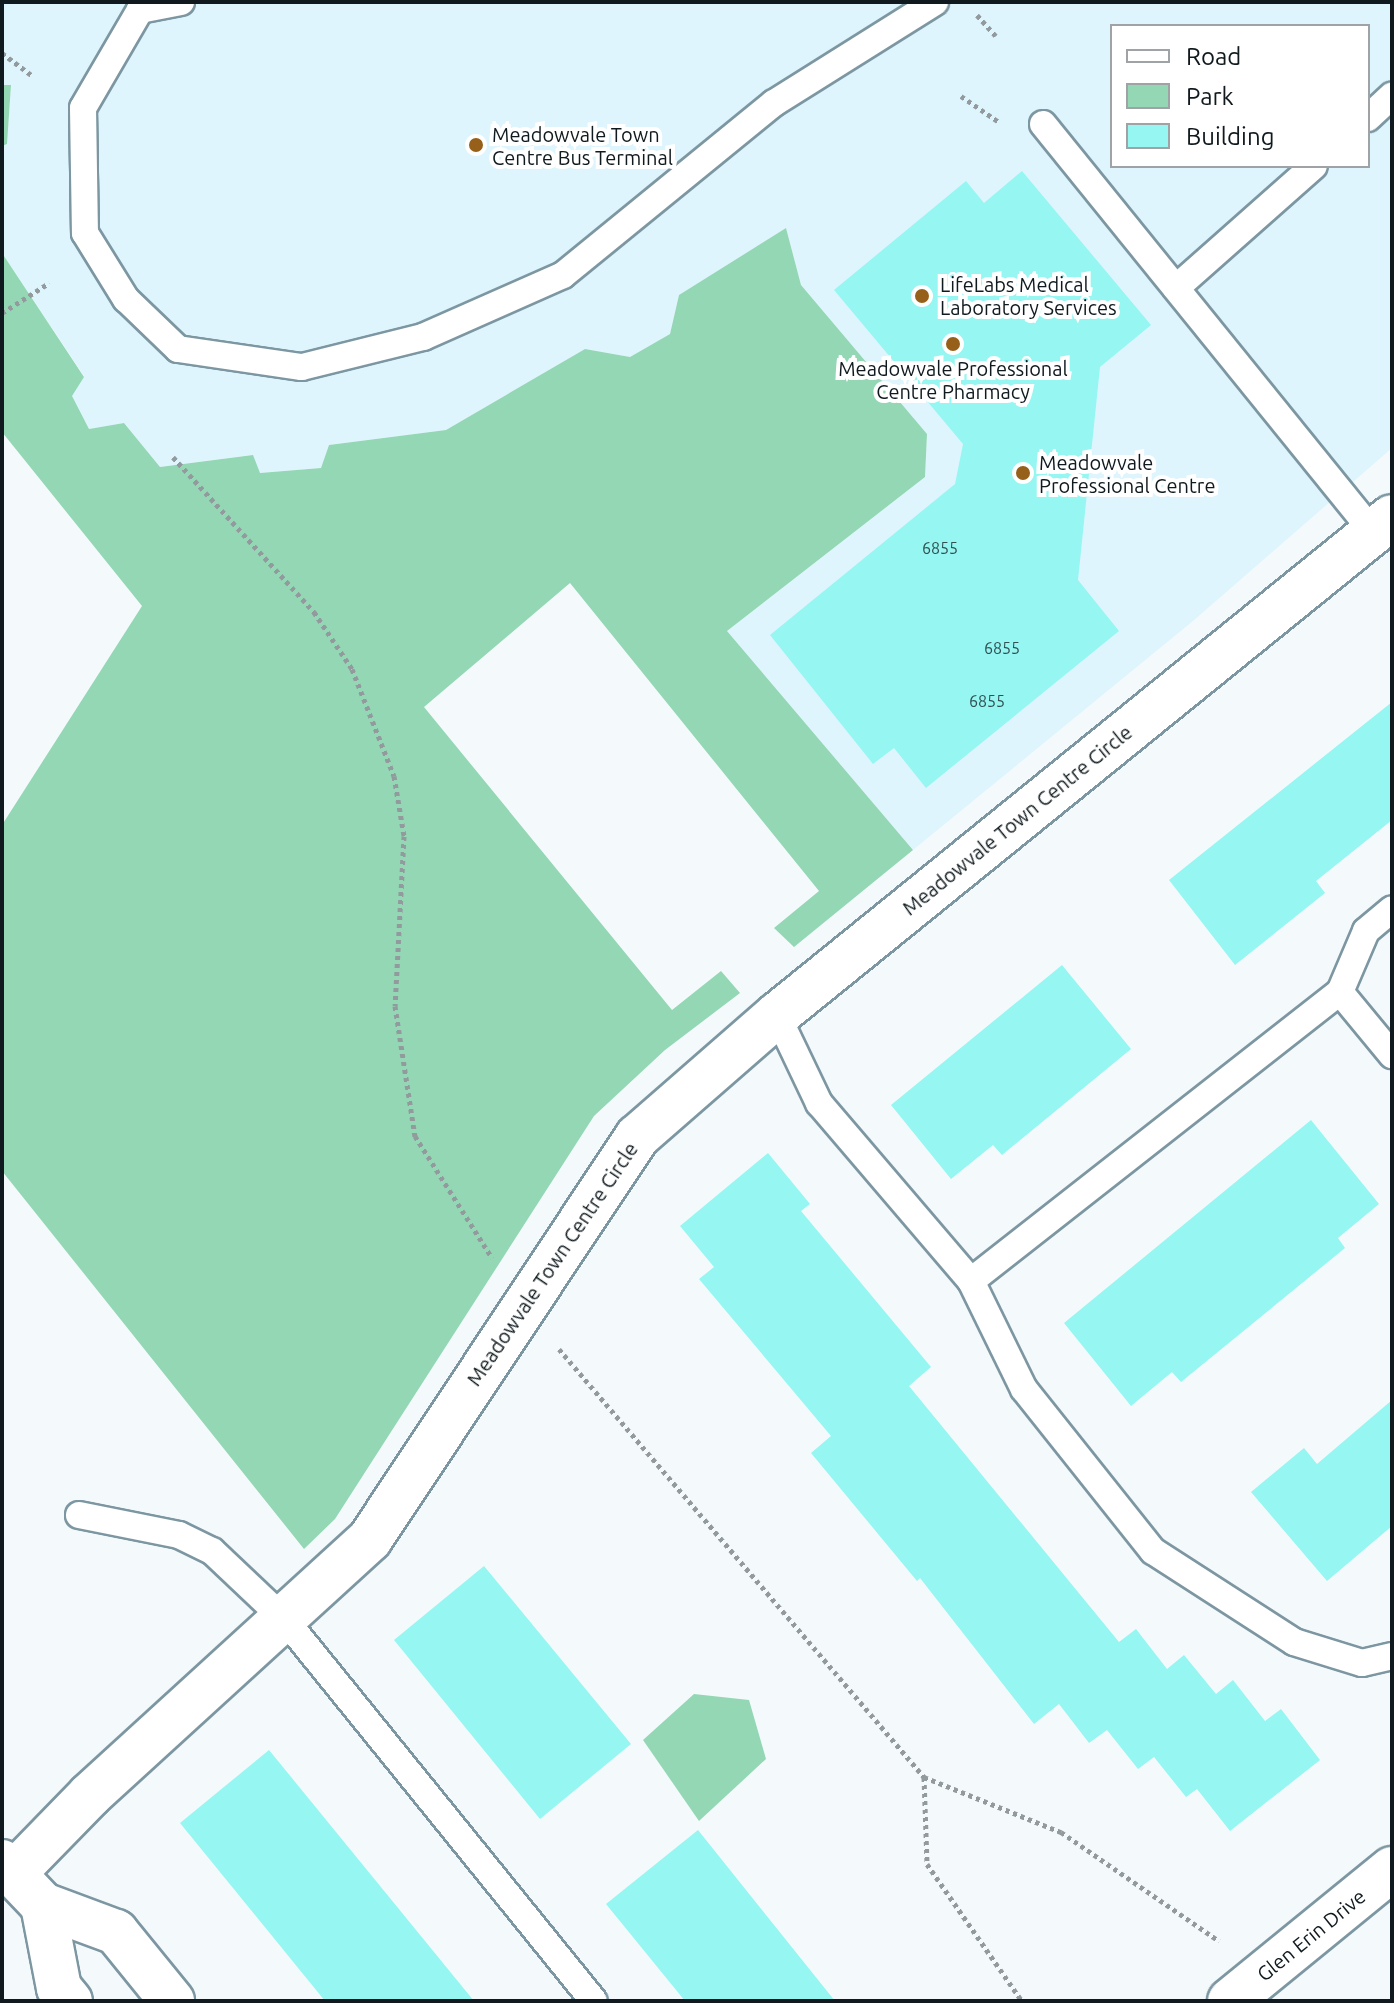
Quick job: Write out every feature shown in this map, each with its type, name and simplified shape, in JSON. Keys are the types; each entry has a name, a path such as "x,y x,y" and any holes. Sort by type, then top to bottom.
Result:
{"street":[{"name":"Meadowvale Town Centre Circle","path":"172,2001 116,1932 43,1905 6,1873 286,1621 370,1539 637,1137 777,1015 1386,534"},
{"name":"Glen Erin Drive","path":"1246,1988 1392,1869"},
{"path":"43,1905 59,1988 70,2001"}],"lane":[{"path":"181,2 140,10 83,108 85,233 126,299 178,349 302,367 423,337 563,275 774,103 935,2"},
{"path":"1370,116 1392,96"},
{"path":"1043,124 1176,288 1386,534"},
{"path":"1176,288 1312,168"},
{"path":"971,1281 1340,992 1366,931 1392,909"},
{"path":"1340,992 1392,1055"},
{"path":"777,1015 819,1103 971,1281 1024,1389 1153,1551 1294,1642 1362,1663 1392,1656"},
{"path":"79,1515 196,1542 286,1621 587,1999"}],"path":[{"path":"2,53 32,76"},
{"path":"2,313 49,283"},
{"path":"924,1777 1061,1832 1246,1988"}],"shaded area":[{"path":"2,2 1392,2 1392,448 1193,621 913,850 727,631 925,477 927,434 801,285 786,228 679,295 670,334 630,357 585,349 446,430 329,445 321,468 259,473 252,455 160,467 124,423 89,429 71,396 84,376 2,253 2,146 7,144 11,85 2,85"}],"green space":[{"path":"2,85 11,85 7,144 2,146"},
{"path":"786,228 801,285 927,434 925,477 727,631 913,850 794,947 774,928 819,891 570,583 424,707 672,1010 721,971 740,993 665,1050 594,1116 335,1519 304,1549 2,1171 2,825 142,606 2,432 2,253 84,377 72,396 89,429 124,423 160,467 253,455 260,473 321,468 329,445 446,430 585,349 630,357 670,334 679,295"},
{"path":"694,1694 749,1700 766,1759 699,1821 643,1740"}],"building":[{"name":"Meadowvale Professional Centre","path":"1022,171 1151,325 1100,367 1078,580 1119,631 926,788 894,748 873,764 770,635 955,484 963,444 834,290 966,181 984,203"},
{"path":"1392,702 1392,820 1316,881 1325,893 1235,965 1169,880"},
{"path":"1062,965 1131,1049 1002,1155 993,1145 951,1179 891,1105"},
{"path":"1311,1120 1379,1204 1338,1238 1345,1248 1181,1382 1172,1372 1131,1406 1064,1323"},
{"path":"768,1153 810,1204 801,1211 931,1367 909,1386 1119,1642 1136,1629 1167,1669 1184,1655 1216,1694 1233,1680 1265,1721 1281,1709 1320,1760 1230,1831 1197,1789 1186,1797 1154,1757 1138,1769 1107,1730 1089,1743 1059,1704 1034,1724 920,1578 917,1581 811,1453 831,1436 699,1279 714,1267 680,1226"},
{"path":"1392,1400 1392,1526 1327,1581 1251,1492 1304,1448 1317,1464"},
{"path":"484,1566 631,1744 540,1819 394,1640"},
{"path":"269,1750 474,2001 325,2001 180,1823"},
{"path":"698,1830 835,2001 685,2001 606,1904"}],"place":[{"name":"Meadowvale Town Centre Bus Terminal","path":"476,145"},
{"name":"LifeLabs Medical Laboratory Services","path":"922,296"},
{"name":"Meadowvale Professional Centre Pharmacy","path":"953,344"},
{"name":"Meadowvale Professional Centre","path":"1023,473"}]}
